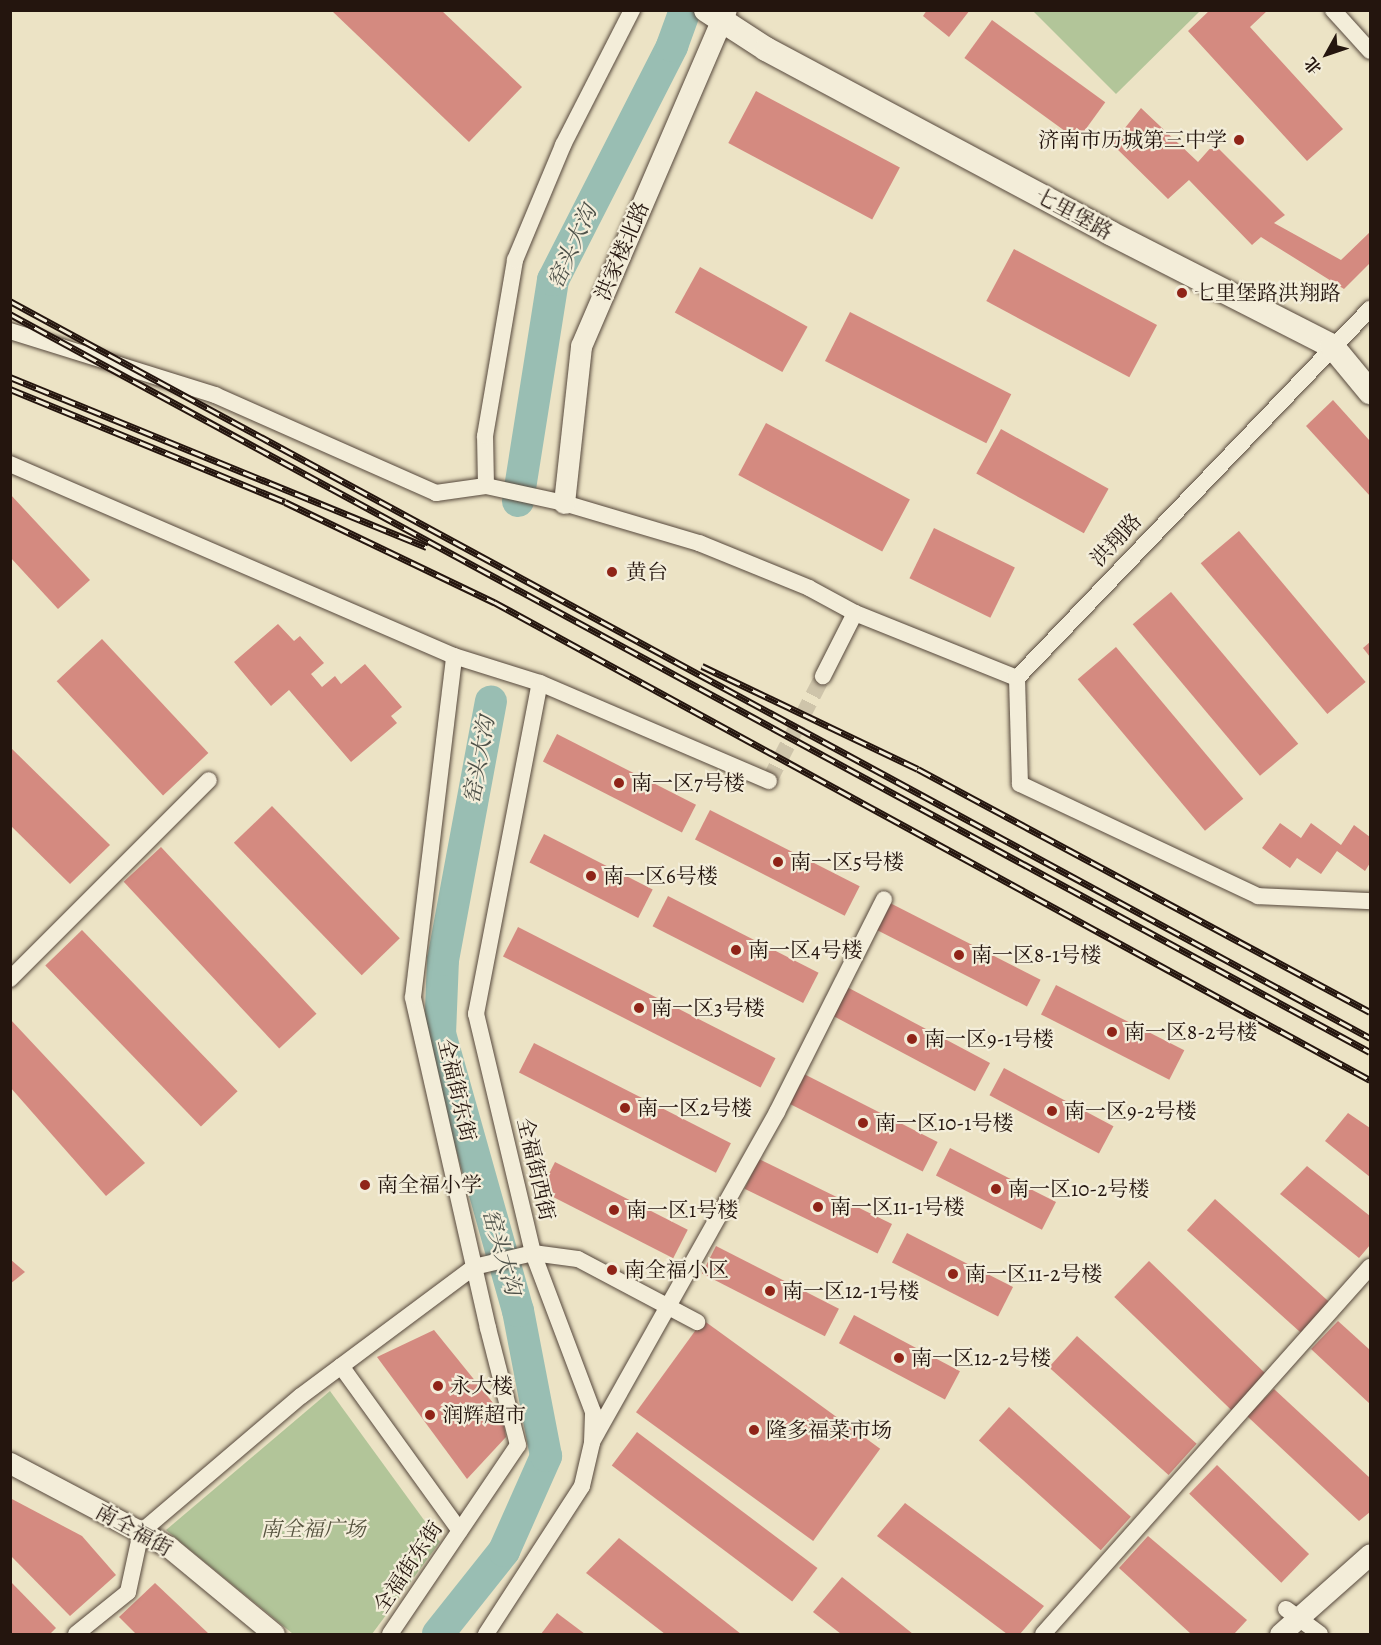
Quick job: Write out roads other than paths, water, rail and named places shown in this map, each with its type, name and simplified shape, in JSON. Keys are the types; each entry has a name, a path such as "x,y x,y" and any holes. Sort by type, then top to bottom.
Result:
{"main road":[{"name":"七里堡路","path":"722,14 766,49 1192,277 1332,346 1371,392"}],"street":[{"path":"486,486 485,436 515,260 563,145 632,10"},
{"path":"1333,10 1371,51"},
{"name":"洪家楼北路","path":"564,503 581,346 722,14"},
{"name":"洪翔路","path":"1017,678 1332,346 1371,309"},
{"path":"10,330 214,394 436,493 486,486 564,503 699,543 808,588 855,613 1017,678 1020,783 1258,896 1371,901"},
{"path":"10,464 454,656 540,683 769,781"},
{"path":"823,676 855,613"},
{"name":"全福街东街","path":"390,1635 518,1445 474,1267 413,997 454,656"},
{"name":"全福街西街","path":"486,1635 582,1486 592,1443 593,1412 533,1253 476,1014 540,683"},
{"path":"10,979 209,780"},
{"path":"592,1443 777,1112 884,899"},
{"path":"76,1635 128,1592 141,1532 341,1366 474,1267 533,1253 578,1259 666,1309 697,1322"},
{"path":"1043,1635 1371,1267"},
{"path":"341,1366 460,1531"},
{"name":"南全福街","path":"10,1463 169,1546 274,1635"},
{"path":"1280,1635 1292,1613 1371,1554"},
{"path":"1292,1613 1320,1635"}],"waterway":[{"name":"窑头大沟","path":"518,501 553,280 672,46 685,10"},
{"name":"窑头大沟","path":"438,1634 504,1551 546,1456 518,1311 440,1034 443,960 491,701"}],"tunnel":[{"path":"769,781 823,676"}],"railway":[{"path":"10,301 1370,1038"},
{"path":"10,314 1370,1052"},
{"path":"10,377 427,547"},
{"path":"10,389 285,502 494,602 1370,1080"},
{"path":"702,666 918,769 1370,1012"}],"place":[{"name":"济南市历城第三中学","path":"1239,140"},
{"name":"七里堡路洪翔路","path":"1182,293"},
{"name":"黄台","path":"612,572"},
{"name":"南一区7号楼","path":"619,783"},
{"name":"南一区5号楼","path":"778,862"},
{"name":"南一区6号楼","path":"591,876"},
{"name":"南一区4号楼","path":"736,950"},
{"name":"南一区8-1号楼","path":"959,955"},
{"name":"南一区3号楼","path":"639,1008"},
{"name":"南一区8-2号楼","path":"1112,1032"},
{"name":"南一区9-1号楼","path":"912,1039"},
{"name":"南一区2号楼","path":"625,1108"},
{"name":"南一区9-2号楼","path":"1052,1111"},
{"name":"南一区10-1号楼","path":"863,1123"},
{"name":"南全福小学","path":"365,1185"},
{"name":"南一区10-2号楼","path":"996,1189"},
{"name":"南一区11-1号楼","path":"818,1207"},
{"name":"南一区1号楼","path":"614,1210"},
{"name":"南全福小区","path":"612,1270"},
{"name":"南一区11-2号楼","path":"953,1274"},
{"name":"南一区12-1号楼","path":"770,1291"},
{"name":"南一区12-2号楼","path":"899,1358"},
{"name":"永大楼","path":"438,1386"},
{"name":"润辉超市","path":"430,1415"},
{"name":"隆多福菜市场","path":"754,1430"}],"park label":[{"name":"南全福广场","path":"313,1529"}]}
